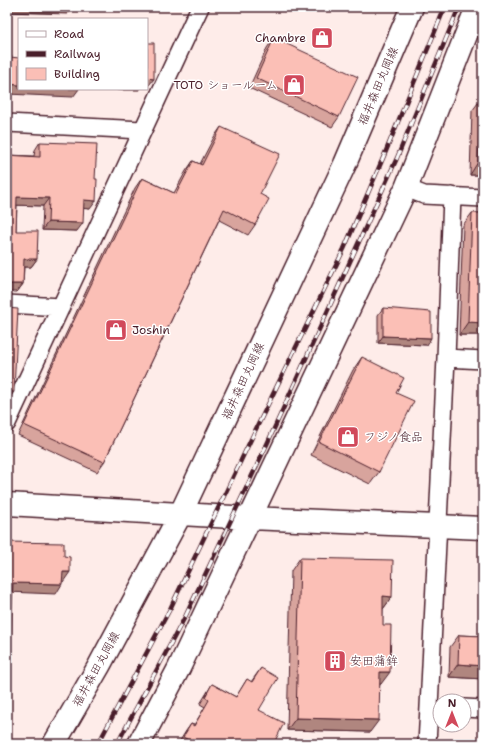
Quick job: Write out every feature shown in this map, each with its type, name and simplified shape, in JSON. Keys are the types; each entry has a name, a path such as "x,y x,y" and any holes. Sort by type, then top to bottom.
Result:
{"main road":[{"name":"福井森田丸岡線","path":"54,744 99,666 181,513 344,164 412,7"},
{"path":"139,744 179,668 406,188 477,7"},
{"path":"7,504 250,518 483,528"}],"street":[{"path":"7,423 200,7"},
{"path":"7,123 142,130"},
{"path":"406,188 424,195 483,198"},
{"path":"435,693 438,526 452,196"},
{"path":"7,304 61,307"},
{"path":"446,358 483,360"},
{"path":"472,708 483,709"},
{"path":"426,744 432,719"}],"building":[{"path":"274,38 358,77 339,117 256,78"},
{"path":"148,43 154,43 154,79 148,78"},
{"path":"10,57 18,58 18,85 7,84 7,61 10,61"},
{"path":"481,99 483,99 483,163 478,162"},
{"name":"Joshin","path":"221,127 280,154 260,194 269,199 255,225 224,209 104,462 24,425 142,178 176,194 193,161 202,165"},
{"path":"40,142 97,144 95,179 97,179 96,201 84,200 83,223 48,222 49,198 17,197 16,231 38,231 37,259 24,259 23,284 7,284 7,155 40,157"},
{"path":"472,213 483,213 483,323 468,322"},
{"path":"7,308 18,309 14,392 7,391"},
{"path":"383,308 431,312 431,338 383,336"},
{"path":"362,357 404,378 396,393 414,401 379,472 319,442"},
{"path":"7,542 64,543 64,556 70,557 70,572 63,572 62,584 13,583 10,649 7,649"},
{"name":"安田蒲鉾","path":"300,558 393,560 392,597 383,596 383,625 391,625 390,672 380,672 379,720 296,718"},
{"path":"459,635 483,636 483,666 458,664"},
{"path":"261,668 278,678 259,710 284,723 274,743 196,744 183,737 191,724 194,726 209,700 205,697 212,684 236,697 247,679 252,682"}],"railway":[{"path":"98,744 171,607 344,249 445,7"},
{"path":"117,744 186,615 268,442 397,158 459,7"}],"place":[{"name":"Chambre","path":"322,38"},
{"name":"TOTO ショールーム","path":"294,85"},
{"name":"Joshin","path":"116,330"},
{"name":"フジノ食品","path":"348,437"},
{"name":"安田蒲鉾","path":"335,661"}]}
